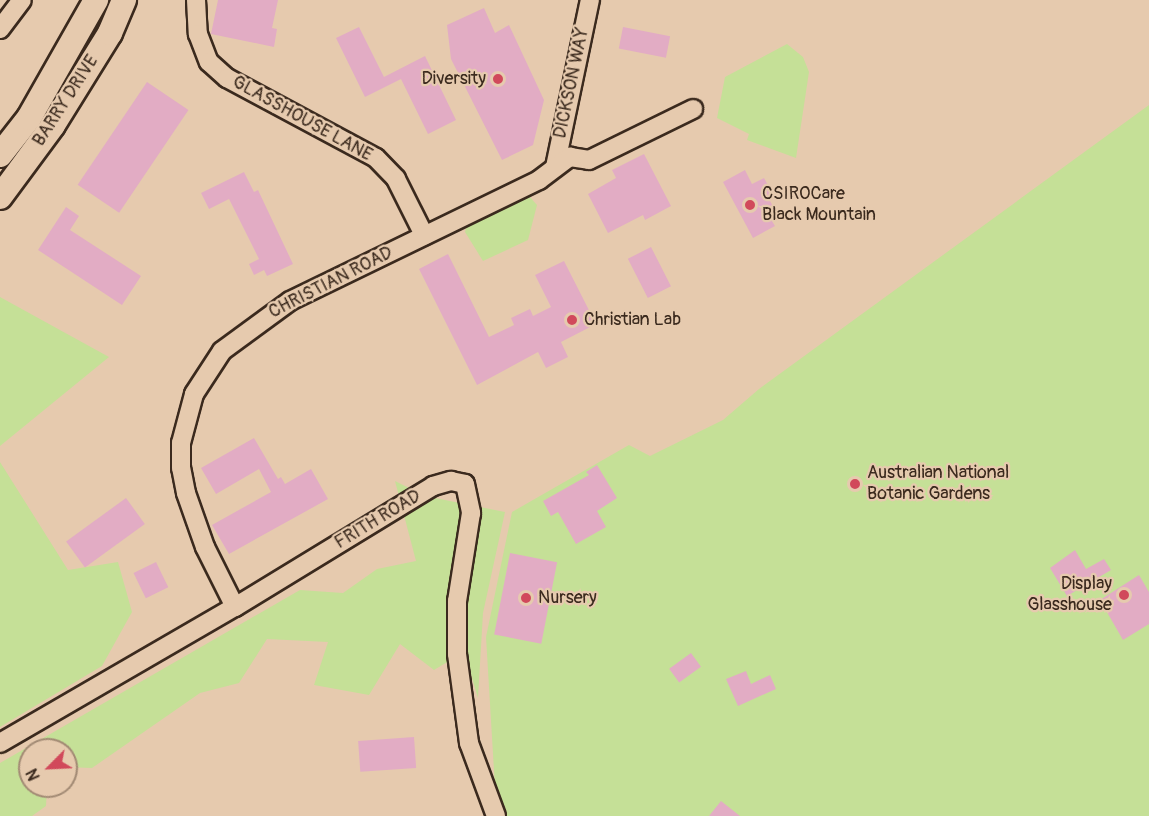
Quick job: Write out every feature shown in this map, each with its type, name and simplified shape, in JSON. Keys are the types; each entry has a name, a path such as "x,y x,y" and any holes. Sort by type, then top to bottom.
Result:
{"main road":[{"name":"BARRY DRIVE","path":"0,155 29,118 96,0"},
{"name":"BARRY DRIVE","path":"0,197 53,125 110,33 124,0"}],"street":[{"path":"0,29 22,0"},
{"name":"GLASSHOUSE LANE","path":"196,0 198,34 209,62 227,78 376,158 396,179 424,235"},
{"name":"DICKSON WAY","path":"555,166 590,0"},
{"name":"CHRISTIAN ROAD","path":"235,607 205,547 186,493 182,442 194,394 222,351 262,318 290,301 539,180 570,157 589,160 693,109"},
{"name":"FRITH ROAD","path":"0,743 235,607 433,486 451,481 465,484 471,513 457,601 457,654 469,743 496,816"}],"green space":[{"path":"787,44 803,57 809,72 796,158 747,140 749,134 717,118 725,77"},
{"name":"Australian National Botanic Gardens","path":"1149,105 1149,816 507,816 496,804 486,637 512,512 629,445 650,456 723,420 759,389"},
{"path":"528,195 537,205 528,240 483,261 465,232 468,221"},
{"path":"0,297 109,357 0,446"},
{"path":"0,462 68,570 118,562 132,612 102,666 0,727"},
{"path":"395,481 425,496 505,512 483,613 478,698 464,652 434,670 400,644 369,695 314,685 328,642 267,639 239,683 200,693 92,768 78,767 78,738 43,738 300,590 343,593 377,569 416,561"},
{"path":"18,753 18,798 46,798 46,806 32,816 0,816 0,763"}],"building":[{"path":"218,0 278,0 272,28 277,29 274,47 211,34"},
{"name":"Diversity","path":"484,8 495,33 509,25 544,100 533,145 502,160 451,59 447,25"},
{"path":"359,27 384,77 425,56 456,120 428,134 401,79 365,97 336,38"},
{"path":"623,27 670,36 666,58 619,49"},
{"path":"147,82 188,110 119,213 78,185"},
{"path":"644,154 671,206 645,220 643,215 608,233 588,194 616,178 612,170"},
{"name":"CSIROCare Black Mountain","path":"745,170 752,184 764,178 775,198 770,201 779,217 772,221 775,226 753,238 723,182"},
{"path":"244,172 254,192 258,190 293,264 267,276 264,270 254,275 249,264 259,259 229,199 209,209 201,193"},
{"path":"66,207 79,216 70,230 141,276 122,305 38,250"},
{"path":"651,247 671,286 648,298 628,259"},
{"name":"Christian Lab","path":"448,254 489,337 514,325 511,318 530,309 533,316 551,307 535,275 564,261 596,324 561,342 568,357 546,368 538,352 477,385 419,269"},
{"path":"254,438 278,479 281,477 285,484 311,469 328,499 229,554 212,525 271,492 259,469 216,494 201,468"},
{"path":"597,465 617,498 597,511 606,527 576,544 558,512 551,516 543,501 589,475 586,472"},
{"path":"126,498 145,524 85,567 66,541"},
{"path":"1075,550 1086,569 1104,559 1111,570 1067,596 1050,568"},
{"name":"Nursery","path":"510,553 557,562 541,644 494,634"},
{"path":"156,562 168,587 146,598 134,573"},
{"path":"1139,575 1149,592 1149,624 1123,640 1100,600"},
{"path":"691,653 701,667 679,683 669,669"},
{"path":"746,671 751,684 770,675 776,689 738,706 726,679"},
{"path":"414,737 416,768 360,772 358,741"},
{"path":"721,801 740,816 709,816"}],"place":[{"name":"Diversity","path":"498,79"},
{"name":"CSIROCare Black Mountain","path":"750,205"},
{"name":"Christian Lab","path":"572,320"},
{"name":"Australian National Botanic Gardens","path":"855,484"},
{"name":"Display Glasshouse","path":"1124,595"},
{"name":"Nursery","path":"526,598"}]}
